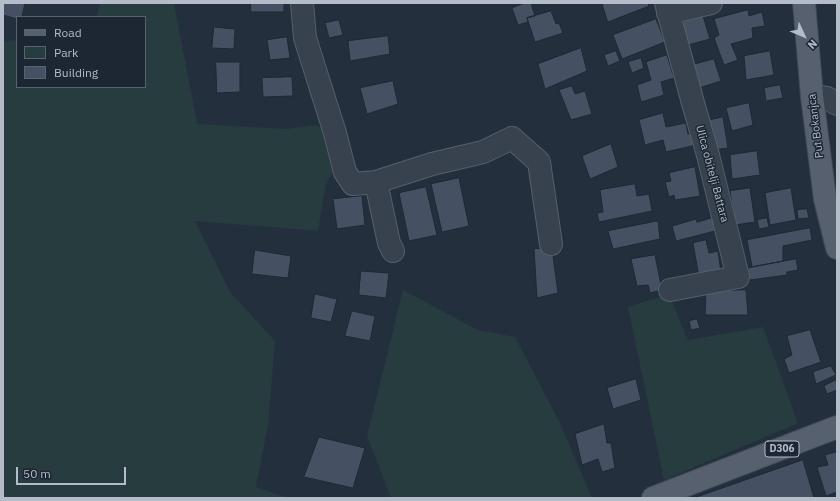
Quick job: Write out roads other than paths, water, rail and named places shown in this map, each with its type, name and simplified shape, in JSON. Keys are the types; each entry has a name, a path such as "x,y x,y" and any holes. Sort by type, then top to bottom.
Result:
{"main road":[{"name":"Put Bokanjca","path":"804,3 812,96 825,199 835,233"},
{"name":"D306","path":"653,498 837,427"}],"street":[{"path":"302,3 305,38 335,133 345,172 353,184 376,182 432,164 483,152 512,138 539,162 552,244"},
{"path":"667,8 711,3"},
{"name":"Ulica obitelji Battara","path":"667,8 708,155 738,277 670,290"},
{"path":"812,96 826,98 837,104"},
{"path":"376,182 389,243 393,251"}]}
